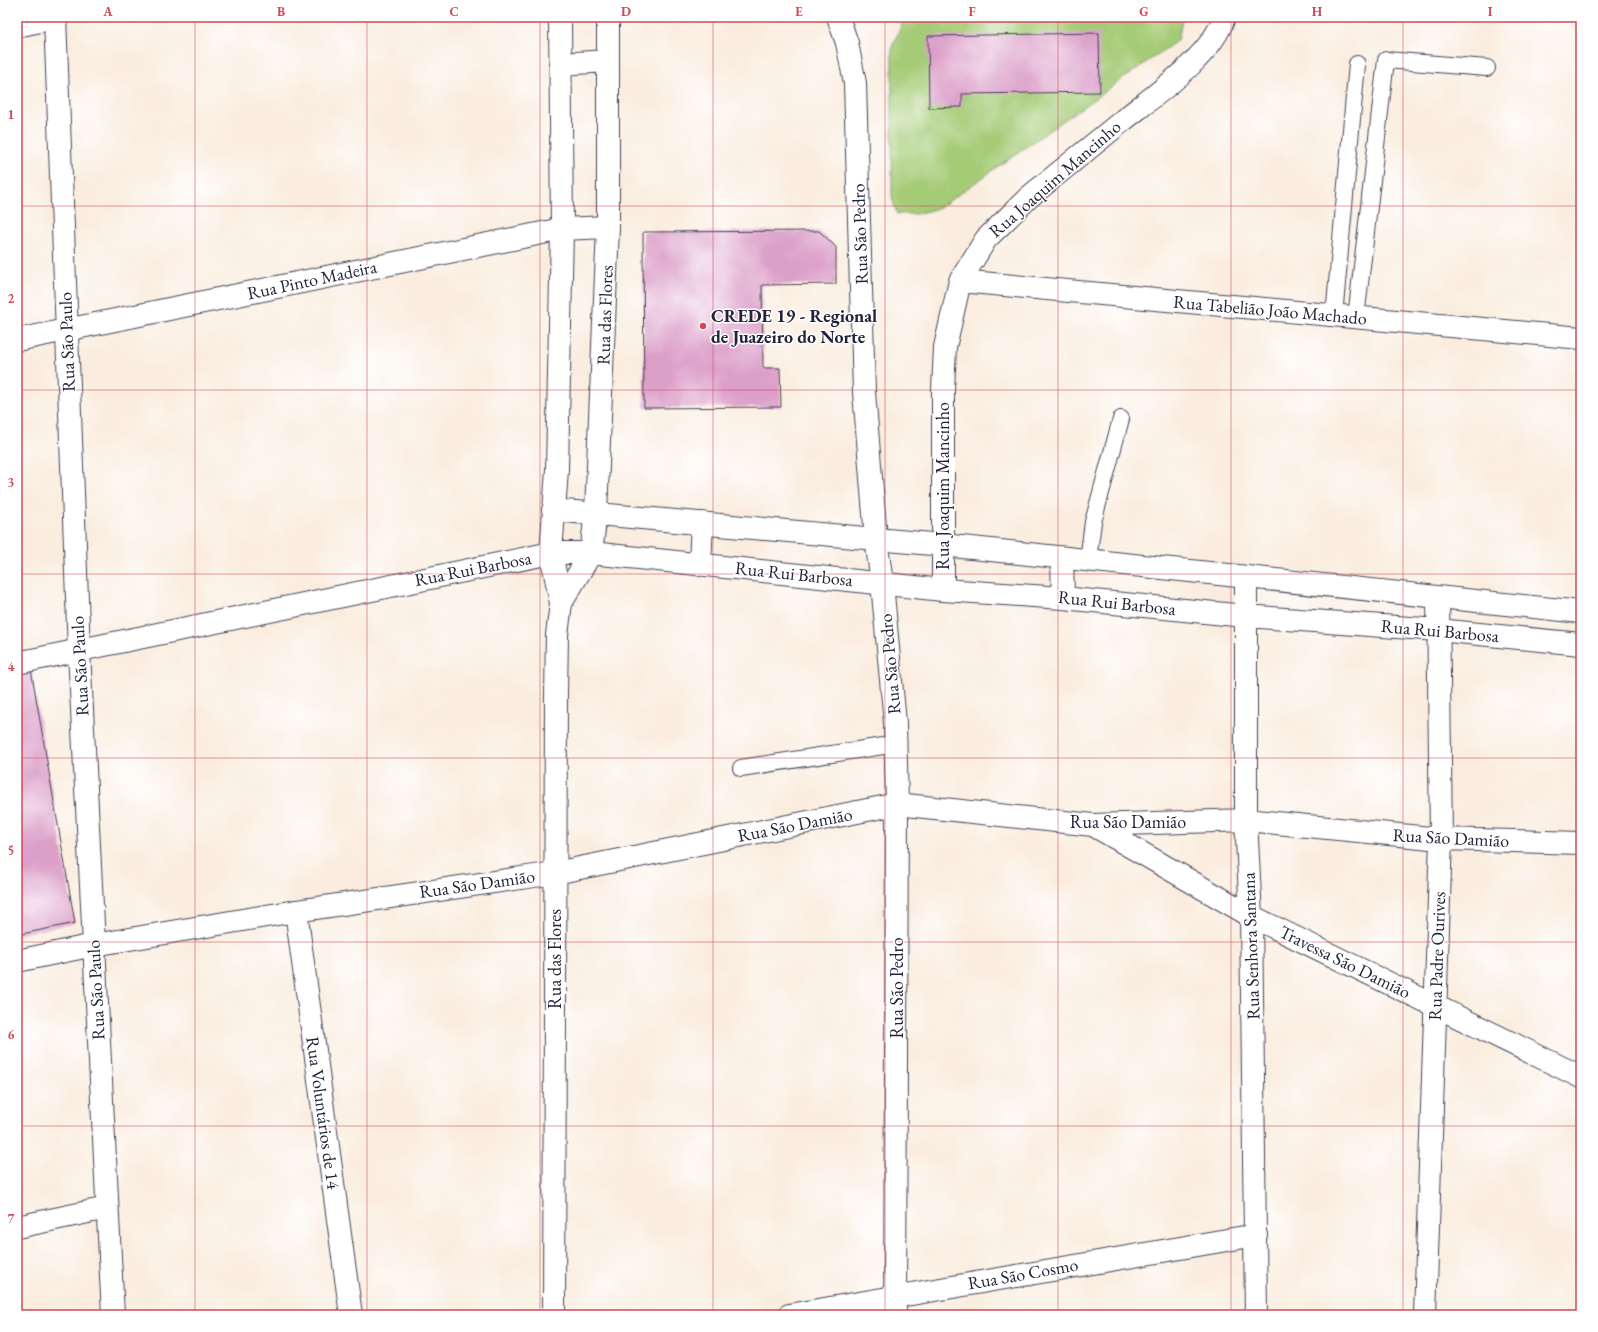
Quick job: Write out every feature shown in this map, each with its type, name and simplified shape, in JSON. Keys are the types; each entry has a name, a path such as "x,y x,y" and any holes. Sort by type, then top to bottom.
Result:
{"street":[{"path":"17,26 56,17"},
{"name":"Rua São Paulo","path":"56,17 79,651 113,1315"},
{"name":"Rua das Flores","path":"554,1315 555,873 557,659 560,603 551,553 557,470 562,229 560,17"},
{"name":"Rua das Flores","path":"560,603 591,552 596,513 608,227 608,17"},
{"name":"Rua São Pedro","path":"838,17 847,43 856,84 864,392 876,540 882,583 896,744 896,1305"},
{"name":"Rua Joaquim Mancinho","path":"943,590 943,390 945,347 960,281 986,239 1007,218 1029,197 1178,75 1203,52 1215,37 1224,17"},
{"path":"560,64 608,61"},
{"name":"Rua Pinto Madeira","path":"17,340 562,229 608,227"},
{"name":"Rua Tabelião João Machado","path":"960,281 1581,338"},
{"name":"Rua Rui Barbosa","path":"553,510 944,545 1581,612"},
{"path":"700,565 702,523"},
{"name":"Rua Rui Barbosa","path":"17,663 551,553 591,552 700,565 943,590 1063,598 1245,616 1438,630 1581,644"},
{"path":"1062,558 1063,598"},
{"name":"Rua Senhora Santana","path":"1246,577 1246,820 1251,916 1256,1315"},
{"name":"Rua Padre Ourives","path":"1425,1315 1441,839 1438,597"},
{"name":"Rua São Damião","path":"17,961 94,945 296,911 555,873 897,804 1093,825 1246,820 1441,839 1581,843"},
{"name":"Travessa São Damião","path":"1093,825 1251,916 1581,1077"},
{"name":"Rua Voluntários de 14","path":"296,911 351,1315"},
{"path":"17,1227 107,1208"},
{"name":"Rua São Cosmo","path":"789,1315 896,1305 1256,1235"}],"lane":[{"path":"1356,318 1386,60 1487,68"},
{"path":"1334,316 1357,64"},
{"path":"1088,560 1093,522 1121,419"},
{"path":"742,768 896,744"}],"green space":[{"path":"919,17 1177,17 1182,21 1178,40 939,208 916,214 897,214 892,198 892,47 903,22"}],"building":[{"path":"1099,33 1100,92 962,94 962,107 929,108 928,36"},
{"name":"CREDE 19 - Regional de Juazeiro do Norte","path":"819,231 836,247 836,284 762,285 763,368 780,368 781,407 644,408 643,232"},
{"path":"31,669 75,923 17,935 17,672"}],"place":[{"name":"CREDE 19 - Regional de Juazeiro do Norte","path":"703,326"}]}
